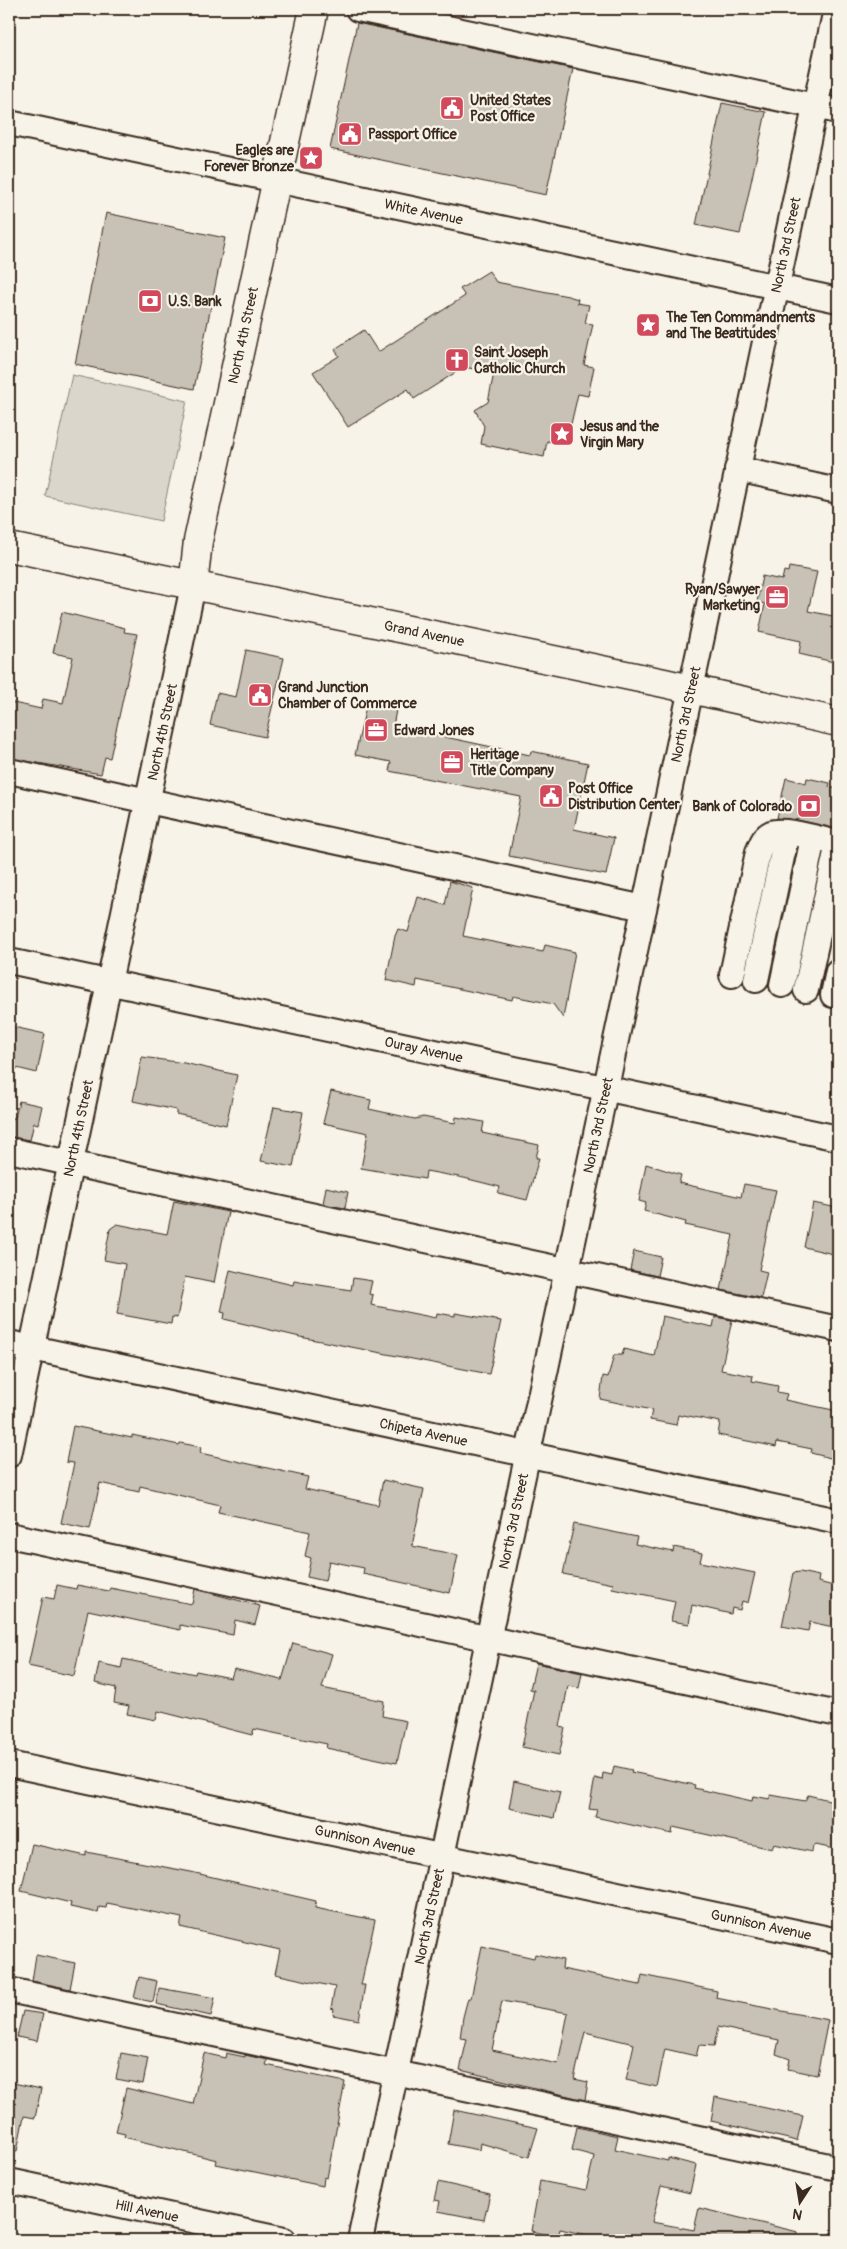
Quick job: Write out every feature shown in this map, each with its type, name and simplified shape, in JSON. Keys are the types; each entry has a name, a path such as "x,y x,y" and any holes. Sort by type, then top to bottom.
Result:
{"main road":[{"name":"North 4th Street","path":"193,586 198,541 314,9"},
{"name":"Grand Avenue","path":"9,547 664,683 690,691 838,722"}],"street":[{"path":"358,9 838,111"},
{"name":"North 3rd Street","path":"360,2240 836,9"},
{"name":"White Avenue","path":"9,123 838,300"},
{"path":"737,469 838,491"},
{"name":"North 4th Street","path":"9,1455 193,586"},
{"path":"9,771 644,908"},
{"path":"782,985 758,852 763,841 770,834 811,838"},
{"path":"782,985 811,838"},
{"path":"782,985 811,838"},
{"path":"782,985 838,904"},
{"name":"Ouray Avenue","path":"9,961 838,1138"},
{"path":"782,985 838,971"},
{"path":"9,1150 838,1329"},
{"name":"Chipeta Avenue","path":"9,1344 838,1521"},
{"path":"9,1535 838,1714"},
{"name":"Gunnison Avenue","path":"9,1764 838,1941"},
{"path":"9,1990 838,2168"},
{"name":"Hill Avenue","path":"9,2181 284,2240"}],"shaded area":[{"path":"72,375 187,401 161,521 45,496"}],"building":[{"name":"United States Post Office","path":"357,23 573,69 546,195 330,149"},
{"path":"722,103 766,112 740,234 696,225"},
{"name":"U.S. Bank","path":"106,213 225,238 194,389 75,364"},
{"name":"Saint Joseph Catholic Church","path":"489,271 496,282 568,296 578,299 577,303 589,305 585,323 593,324 584,365 594,367 588,396 578,394 571,424 564,423 560,443 547,441 544,457 481,444 484,426 475,410 488,402 494,373 464,367 414,399 408,389 348,427 313,372 339,356 335,349 364,330 378,352 465,296 460,289"},
{"path":"789,567 817,572 808,611 838,617 838,663 799,654 801,641 759,632 765,604 757,602 762,576 782,580 784,571 788,572"},
{"path":"62,612 125,628 124,632 137,634 110,758 105,757 101,774 9,758 9,702 41,709 43,699 63,703 73,657 53,653"},
{"name":"Grand Junction Chamber of Commerce","path":"246,650 284,658 265,737 210,725 217,693 236,697"},
{"path":"368,698 397,705 393,726 530,755 531,751 588,763 574,829 614,838 606,875 509,856 521,797 389,771 391,762 355,755"},
{"name":"Bank of Colorado","path":"786,778 806,783 807,778 830,783 829,787 838,789 838,829 797,820 777,818"},
{"path":"450,881 473,888 463,936 543,952 545,945 575,952 563,1018 553,1004 513,996 512,1000 417,980 416,987 386,980 395,936 398,929 408,932 418,897 445,905"},
{"path":"9,1026 45,1034 37,1073 9,1066"},
{"path":"142,1057 184,1063 237,1075 226,1125 176,1114 176,1110 133,1101"},
{"path":"331,1091 371,1100 369,1109 415,1119 423,1117 455,1123 456,1117 484,1122 482,1133 539,1145 536,1158 539,1158 527,1200 498,1193 500,1187 464,1178 426,1171 425,1179 361,1168 368,1133 323,1123"},
{"path":"19,1101 42,1106 38,1124 34,1123 30,1140 9,1137 11,1118 15,1118"},
{"path":"274,1107 303,1112 293,1167 261,1161"},
{"path":"646,1164 681,1175 679,1183 741,1197 744,1184 776,1190 759,1270 767,1272 761,1298 721,1290 733,1235 685,1225 686,1222 644,1211 646,1203 639,1201"},
{"path":"326,1187 348,1192 345,1208 323,1204"},
{"path":"174,1201 228,1212 214,1283 185,1277 177,1318 172,1317 171,1324 117,1314 125,1264 104,1260 110,1229 117,1224 167,1234"},
{"path":"813,1203 838,1208 838,1232 833,1254 804,1247"},
{"path":"634,1251 661,1257 657,1276 630,1270"},
{"path":"230,1270 293,1285 294,1281 351,1290 353,1278 372,1281 369,1294 373,1295 371,1305 436,1318 437,1313 455,1316 455,1313 501,1321 489,1374 300,1337 224,1319 225,1313 221,1312"},
{"path":"662,1316 713,1327 715,1317 732,1320 721,1370 753,1376 752,1381 778,1386 777,1392 787,1394 785,1400 838,1411 838,1460 811,1453 812,1449 777,1442 776,1447 718,1435 720,1422 683,1415 678,1415 676,1425 650,1420 652,1410 600,1399 603,1376 608,1377 614,1355 622,1355 624,1349 654,1356"},
{"path":"73,1426 132,1438 132,1435 179,1445 180,1443 201,1447 200,1453 308,1477 305,1489 378,1505 383,1480 424,1489 412,1546 458,1555 450,1593 363,1574 364,1568 329,1561 325,1581 307,1577 311,1558 305,1556 310,1532 218,1512 220,1505 140,1486 139,1492 100,1483 90,1529 61,1523 74,1463 66,1462"},
{"path":"574,1524 637,1537 635,1544 673,1552 674,1547 702,1553 700,1562 755,1573 748,1603 742,1601 740,1610 732,1608 731,1614 692,1605 689,1624 671,1621 675,1601 612,1588 613,1584 563,1574"},
{"path":"800,1572 819,1576 818,1582 838,1587 838,1628 810,1622 808,1631 782,1626 793,1573"},
{"path":"57,1585 76,1589 77,1585 109,1591 110,1588 192,1604 195,1589 260,1606 255,1625 235,1620 233,1635 180,1625 180,1630 88,1610 74,1676 28,1666 43,1597 54,1599"},
{"path":"293,1643 332,1654 322,1688 384,1701 382,1716 406,1721 397,1763 326,1748 327,1744 254,1729 252,1735 158,1711 156,1720 127,1714 129,1706 114,1703 116,1688 95,1683 99,1663 121,1668 123,1659 195,1674 196,1671 231,1678 234,1669 282,1680"},
{"path":"536,1663 582,1673 579,1688 568,1686 560,1727 565,1728 559,1755 522,1747 534,1690 530,1689"},
{"path":"614,1766 632,1770 631,1772 695,1785 694,1788 752,1801 753,1796 770,1799 771,1795 805,1801 808,1795 838,1802 838,1850 816,1845 813,1846 812,1852 774,1844 772,1849 673,1827 672,1834 595,1817 597,1810 589,1809 595,1778 602,1780 603,1773 612,1775"},
{"path":"514,1781 560,1792 554,1818 509,1808"},
{"path":"32,1844 86,1856 86,1852 191,1872 316,1901 315,1908 375,1920 361,1985 365,1985 359,2020 333,2015 334,2009 331,2008 335,1987 275,1974 280,1950 180,1927 182,1918 107,1903 106,1908 99,1907 98,1913 70,1907 71,1903 21,1891"},
{"path":"482,1946 534,1958 535,1954 563,1960 562,1969 640,1985 642,1975 717,1991 716,1998 828,2020 817,2075 788,2069 790,2059 776,2054 779,2040 718,2027 714,2046 699,2045 696,2056 665,2049 657,2087 626,2080 634,2044 585,2032 574,2079 588,2082 585,2100 460,2070 467,2039 460,2038 463,2017 468,1998 471,1998","holes":["502,2001 568,2013 558,2064 492,2050"]},
{"path":"36,1955 75,1963 70,1989 32,1981"},
{"path":"139,1977 157,1981 153,2002 134,1998"},
{"path":"159,1988 215,1998 211,2016 156,2004"},
{"path":"23,2011 43,2014 37,2041 17,2037"},
{"path":"121,2053 148,2058 143,2084 116,2079"},
{"path":"204,2053 225,2058 226,2053 245,2057 245,2055 268,2060 266,2065 345,2082 327,2178 324,2177 323,2186 216,2164 217,2160 124,2137 125,2134 116,2132 126,2088 193,2104"},
{"path":"9,2082 41,2089 35,2118 24,2116 17,2151 9,2150"},
{"path":"715,2097 803,2116 797,2141 711,2121"},
{"path":"454,2110 538,2128 529,2157 480,2143 479,2150 448,2144"},
{"path":"577,2127 618,2136 615,2149 668,2161 668,2158 696,2165 690,2193 661,2186 652,2222 694,2230 699,2208 798,2232 797,2240 610,2240 560,2229 558,2237 531,2231 540,2181 586,2190 594,2156 572,2150"},
{"path":"438,2182 490,2194 484,2220 438,2211 440,2201 434,2200"}],"place":[{"name":"United States Post Office","path":"452,108"},
{"name":"Passport Office","path":"350,134"},
{"name":"Eagles are Forever Bronze","path":"311,158"},
{"name":"U.S. Bank","path":"150,301"},
{"name":"The Ten Commandments and The Beatitudes","path":"648,325"},
{"name":"Saint Joseph Catholic Church","path":"457,360"},
{"name":"Jesus and the Virgin Mary","path":"562,434"},
{"name":"Ryan/Sawyer Marketing","path":"777,597"},
{"name":"Grand Junction Chamber of Commerce","path":"260,695"},
{"name":"Edward Jones","path":"376,730"},
{"name":"Heritage Title Company","path":"452,762"},
{"name":"Post Office Distribution Center","path":"551,796"},
{"name":"Bank of Colorado","path":"809,806"}]}
